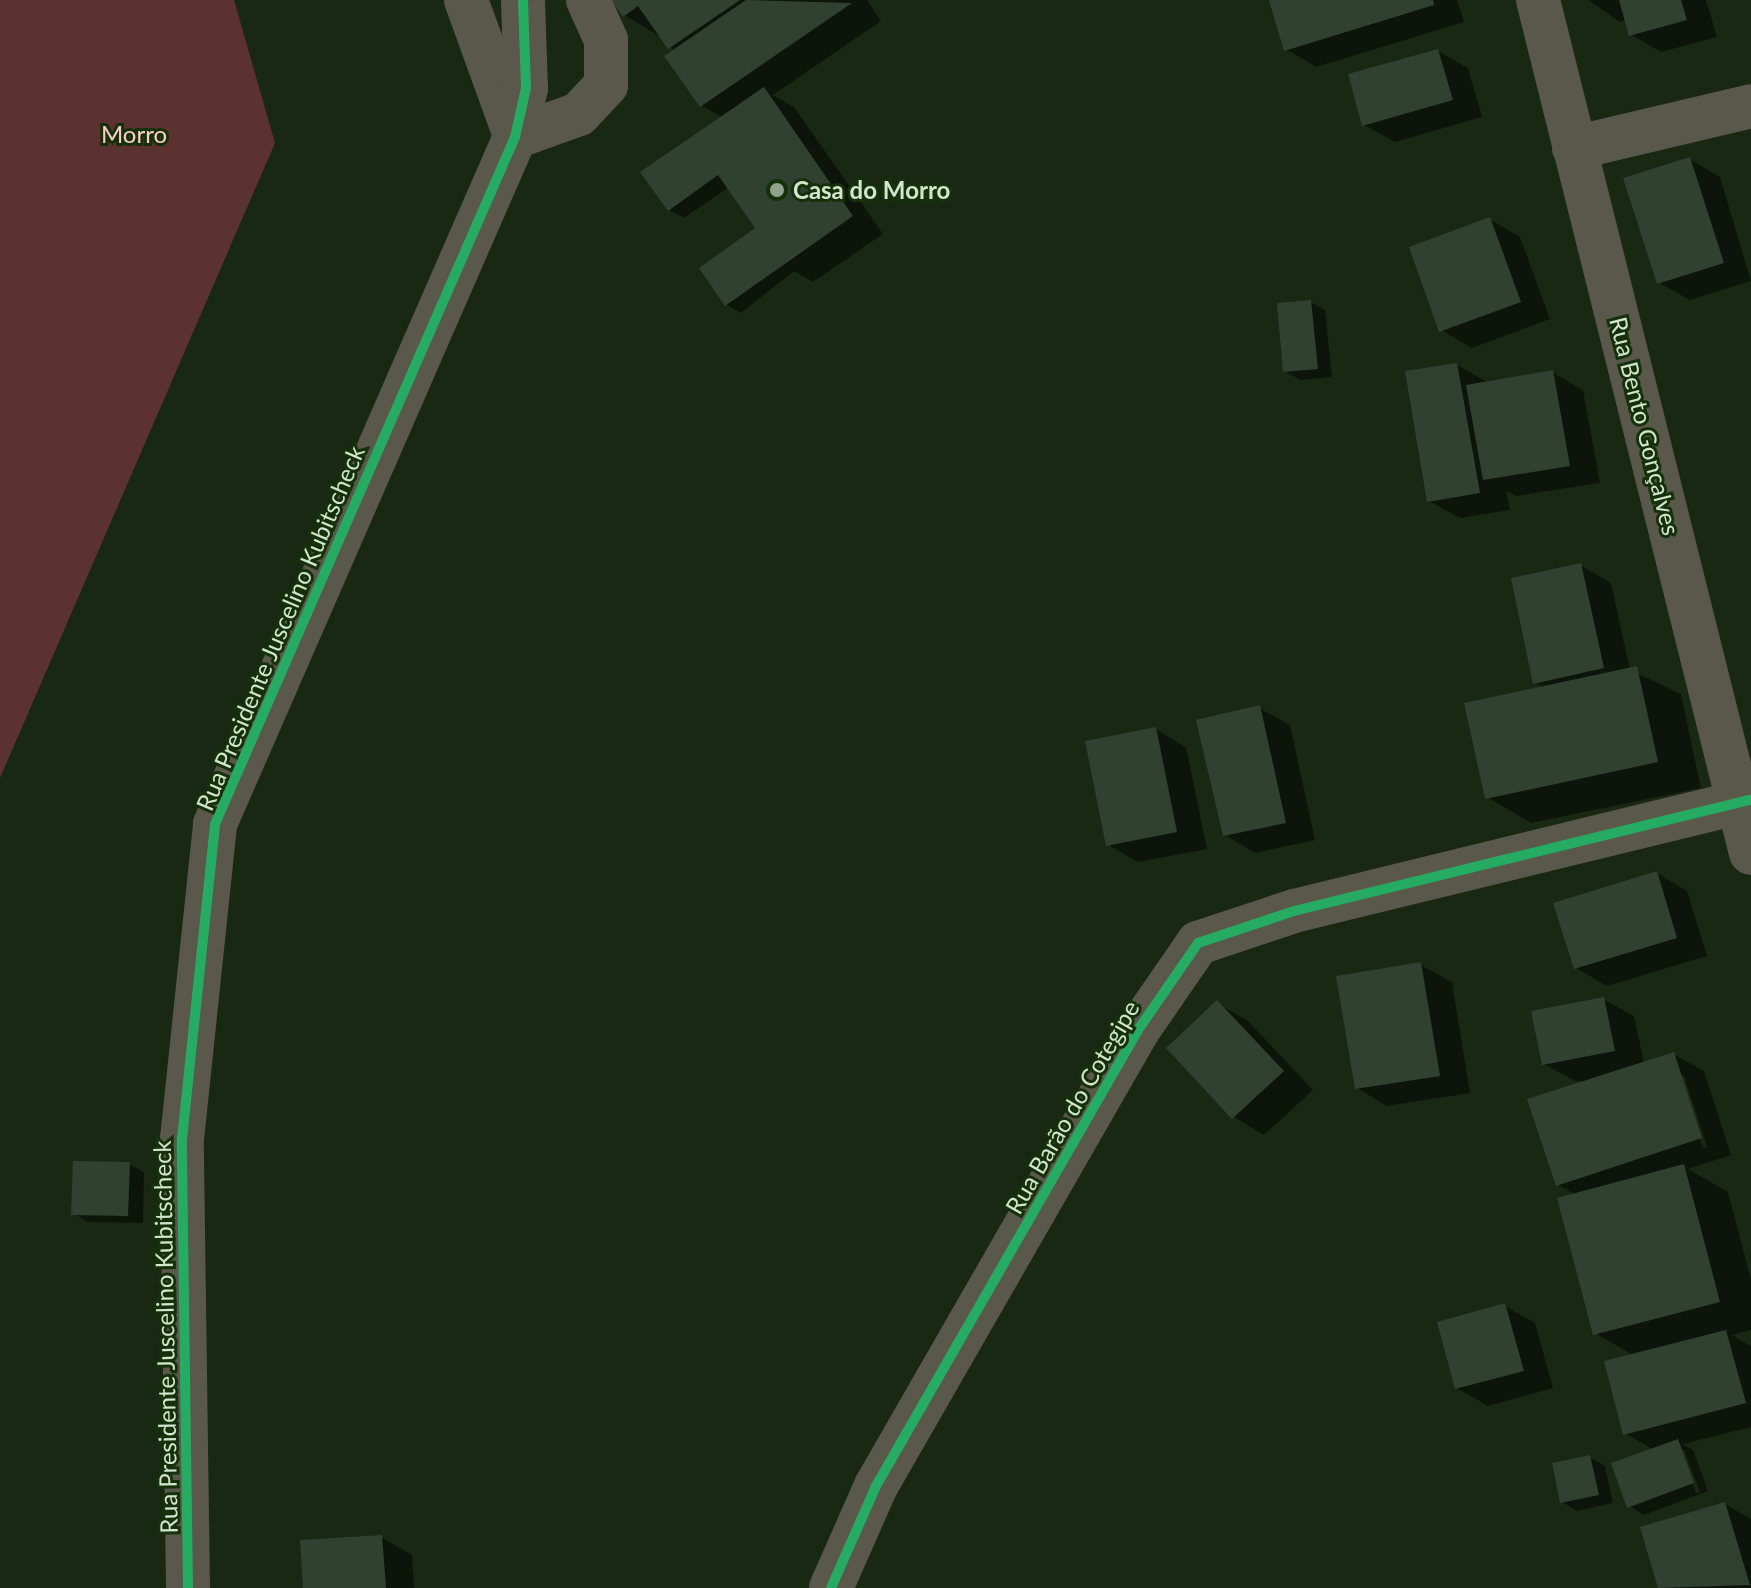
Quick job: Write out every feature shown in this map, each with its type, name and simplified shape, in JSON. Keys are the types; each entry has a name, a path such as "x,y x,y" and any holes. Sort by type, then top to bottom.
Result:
{"street":[{"path":"466,0 515,137 579,114 606,85 606,40 588,0"},
{"name":"Rua Presidente Juscelino Kubitscheck","path":"188,1588 182,1139 215,824 515,137 526,88 523,0"},
{"name":"Rua Bento Gonçalves","path":"1538,0 1746,801 1751,853"},
{"path":"1574,148 1751,106"},
{"name":"Rua Barão do Cotegipe","path":"831,1588 884,1472 1138,1030 1198,943 1294,911 1746,801"}],"green space":[{"name":"Morro","path":"0,0 234,0 275,143 0,778"}],"building":[{"path":"611,0 740,0 668,49 638,6 623,17"},
{"path":"746,0 852,3 700,107 664,56"},
{"path":"1269,0 1433,0 1434,5 1284,51"},
{"path":"1619,0 1681,0 1687,20 1629,36"},
{"path":"1438,49 1453,100 1362,126 1348,74"},
{"path":"764,87 853,216 725,306 699,268 755,228 718,175 668,211 640,172"},
{"path":"1690,157 1724,263 1657,284 1623,178"},
{"path":"1490,217 1521,302 1439,332 1409,247"},
{"path":"1311,300 1318,369 1283,372 1277,303"},
{"path":"1457,363 1480,493 1427,502 1405,371"},
{"path":"1553,370 1570,466 1483,480 1466,385"},
{"path":"1581,563 1604,668 1533,684 1511,578"},
{"path":"1637,666 1658,762 1485,799 1464,703"},
{"path":"1260,705 1286,823 1223,836 1196,720"},
{"path":"1156,727 1177,832 1106,846 1085,741"},
{"path":"1657,871 1677,938 1574,969 1553,903"},
{"path":"1421,962 1440,1076 1355,1089 1336,976"},
{"path":"1604,997 1615,1051 1542,1065 1531,1011"},
{"path":"1217,1000 1284,1071 1232,1119 1166,1048"},
{"path":"1674,1052 1702,1138 1556,1186 1527,1099"},
{"path":"73,1161 130,1162 128,1216 71,1215"},
{"path":"1684,1164 1720,1302 1593,1335 1557,1198"},
{"path":"1505,1303 1524,1371 1455,1389 1437,1322"},
{"path":"1726,1330 1746,1403 1623,1435 1604,1361"},
{"path":"1678,1439 1694,1483 1627,1508 1611,1463"},
{"path":"1590,1455 1599,1495 1560,1503 1552,1463"},
{"path":"1725,1502 1750,1585 1658,1588 1640,1527"},
{"path":"382,1535 386,1588 303,1588 300,1540"}],"cycle path":[{"path":"188,1588 182,1139 215,824 515,137 526,88 523,0"},
{"path":"831,1588 876,1486 1138,1030 1198,943 1294,911 1751,800"}],"place":[{"name":"Casa do Morro","path":"777,190"}]}
